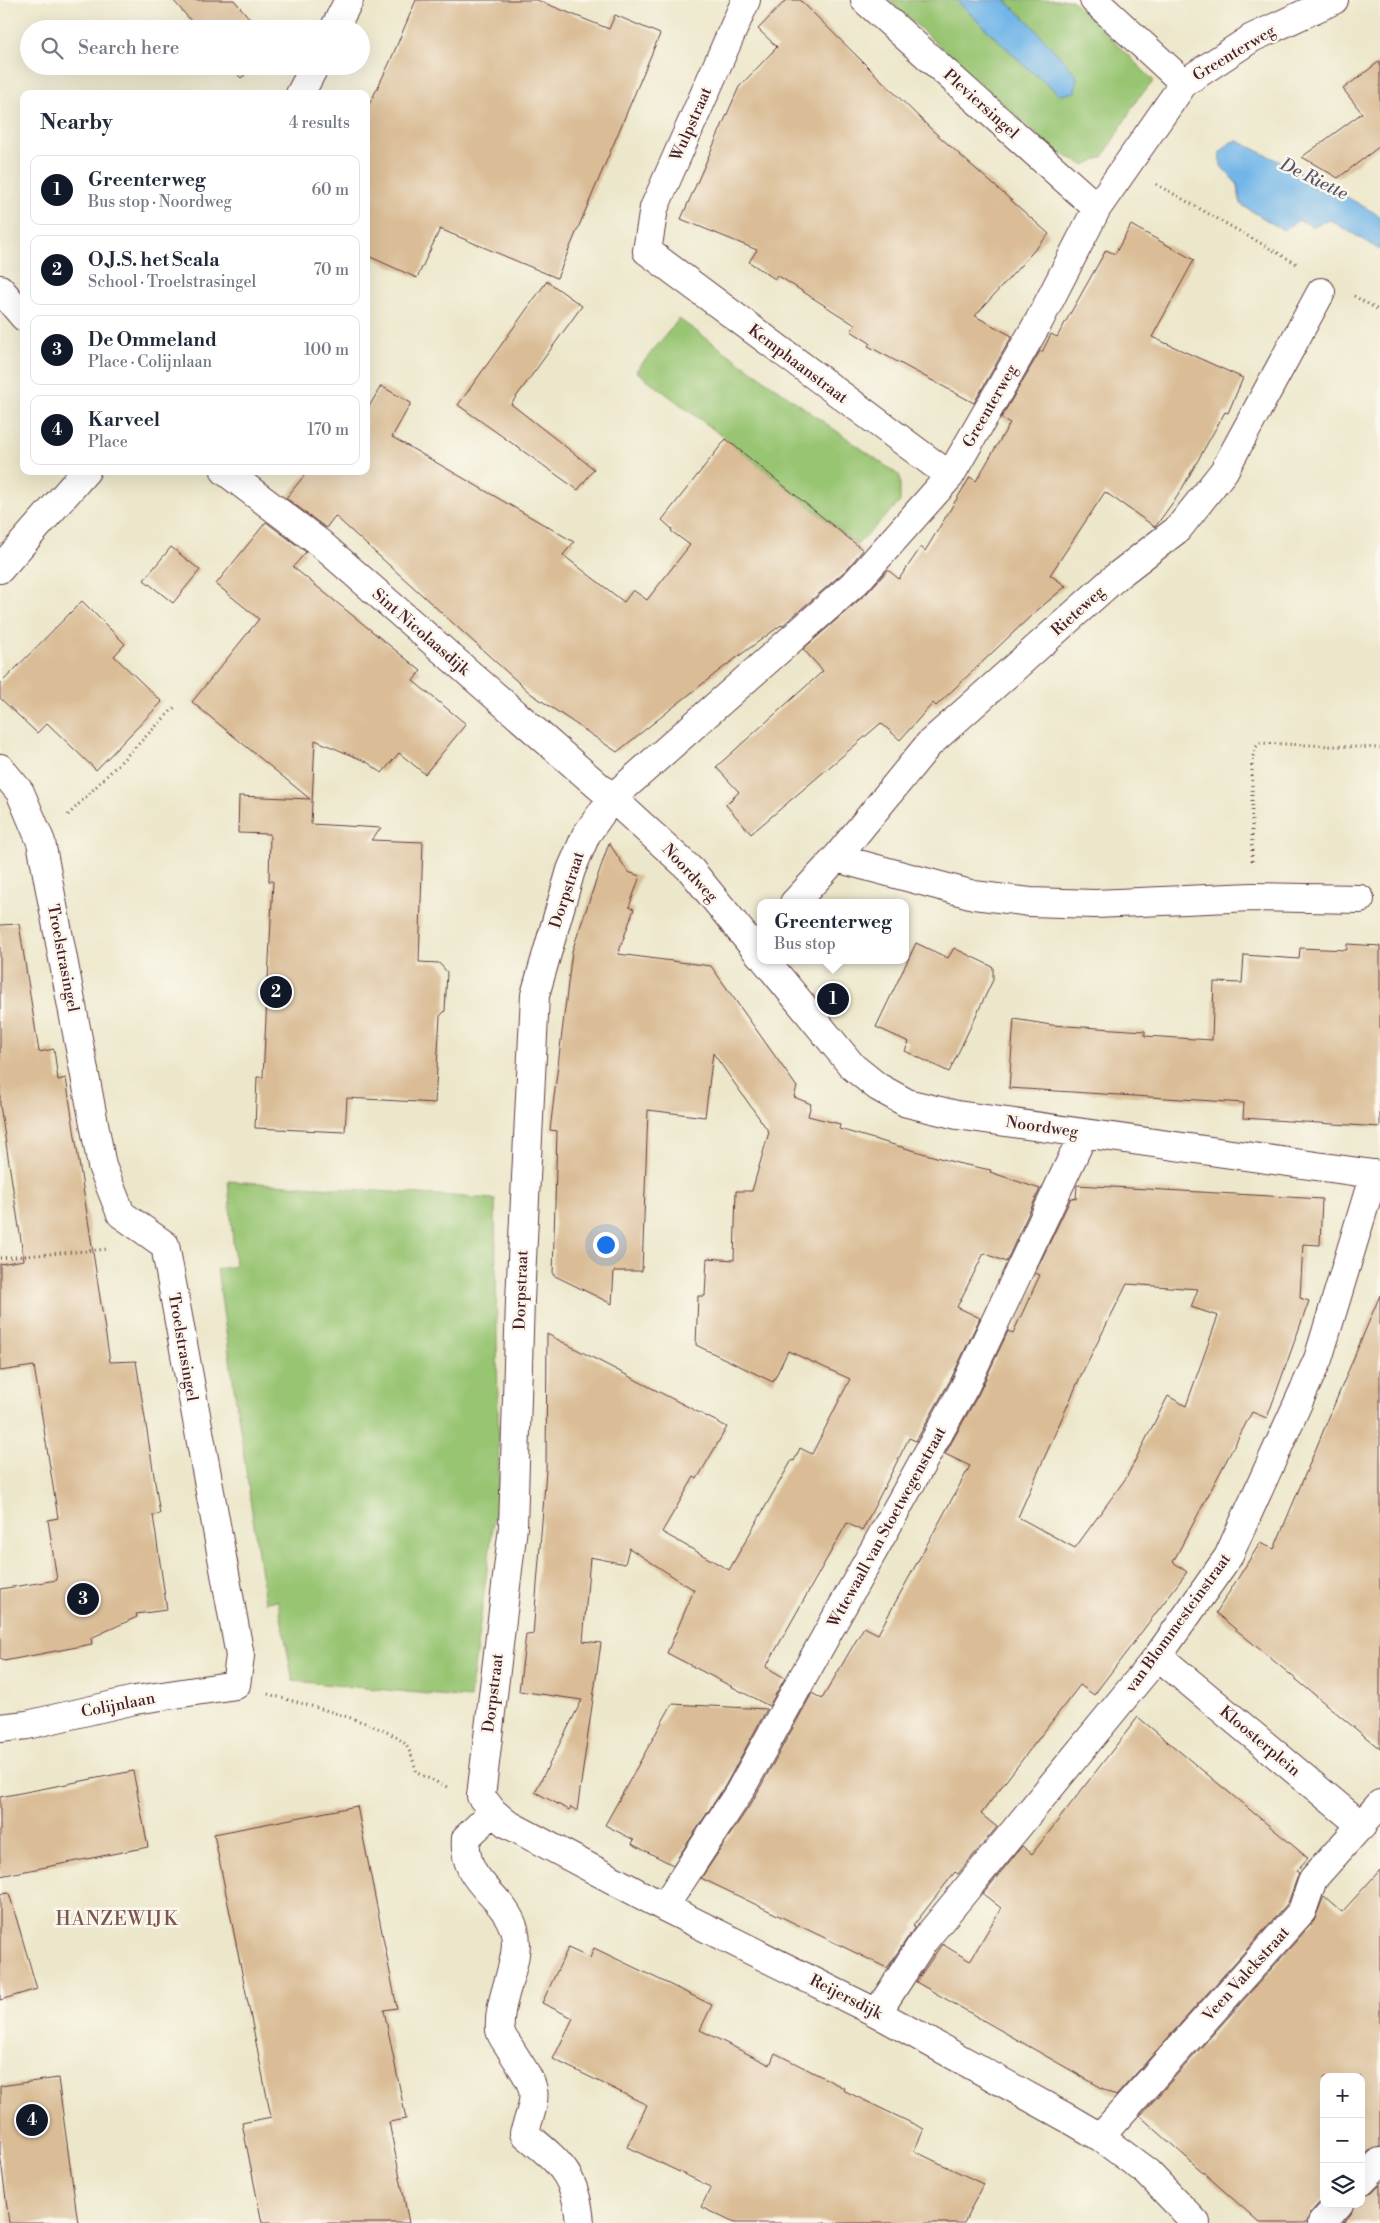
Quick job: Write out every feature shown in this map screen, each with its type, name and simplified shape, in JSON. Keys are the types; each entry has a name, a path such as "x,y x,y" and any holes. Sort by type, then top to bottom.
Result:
{"street":[{"path":"339,20 349,0"},
{"name":"Wulpstraat","path":"647,252 654,208 746,0"},
{"name":"Pleviersingel","path":"865,0 1097,208"},
{"path":"1094,0 1184,83"},
{"name":"Greenterweg","path":"612,798 858,581 950,476 1039,321 1097,208 1184,83 1252,38 1334,0"},
{"path":"302,90 310,75"},
{"name":"Kemphaanstraat","path":"647,252 950,476"},
{"path":"0,289 20,312"},
{"name":"Rieteweg","path":"798,899 836,858 930,744 1117,576 1178,529 1224,470 1321,292"},
{"path":"0,569 82,475"},
{"name":"Sint Nicolaasdijk","path":"230,475 321,544 612,798"},
{"name":"Troelstrasingel","path":"0,768 20,792 41,842 102,1166 121,1214 165,1245 240,1656 236,1685"},
{"name":"Noordweg","path":"612,798 691,870 757,947"},
{"name":"Dorpstraat","path":"487,1804 513,1527 520,1300 535,995 571,870 586,835 612,798"},
{"path":"836,858 974,895 1030,902 1095,904 1252,897 1360,899"},
{"name":"Noordweg","path":"770,964 853,1067 878,1087 907,1102 957,1115 1377,1174"},
{"name":"Wttewaall van Stoetwegenstraat","path":"664,1907 738,1794 965,1386 1084,1133"},
{"name":"van Blommesteinstraat","path":"877,2013 923,1942 1158,1656 1228,1557 1318,1359 1377,1174"},
{"name":"Kloosterplein","path":"1158,1656 1362,1826"},
{"name":"Colijnlaan","path":"0,1728 27,1725 135,1700 236,1685"},
{"path":"487,1804 466,1838 465,1850 472,1874 504,1910 514,1930 511,1976 502,2001 500,2032 534,2084 535,2104 524,2133 563,2168 578,2197 580,2223"},
{"name":"Reijersdijk","path":"487,1804 506,1823 664,1907 877,2013 1100,2137 1147,2172 1196,2223"},
{"name":"Veen Valckstraat","path":"1100,2137 1302,1911 1313,1880 1380,1804"},
{"path":"1365,2177 1380,2162"},
{"path":"1322,2223 1335,2208"}],"path":[{"path":"1126,167 1302,266"},
{"path":"1350,294 1380,311"},
{"path":"41,842 175,707"},
{"path":"1252,897 1252,759 1256,747 1260,743 1380,748"},
{"path":"0,1258 165,1245"},
{"path":"236,1685 336,1714 394,1735 407,1745 417,1773 438,1784 470,1795 487,1804"}],"green space":[{"path":"889,0 956,0 1025,66 1060,95 1030,23 1005,0 1072,0 1154,81 1138,98 1103,157 1084,165 1054,150"},
{"path":"679,319 900,476 900,502 857,545 726,439 636,371"},
{"path":"228,1181 495,1199 499,1481 470,1698 293,1681 278,1601 265,1602 217,1269 235,1266"}],"water":[{"path":"956,0 1005,0 1030,23 1077,76 1075,92 1060,95 1025,66"},
{"name":"De Riette","path":"1238,141 1319,181 1380,216 1380,250 1330,220 1312,226 1299,220 1283,230 1240,204 1238,185 1221,166 1220,152 1231,142"}],"building":[{"path":"173,0 234,0 251,20 190,20"},
{"path":"416,0 537,0 609,29 615,15 660,34 557,278 440,229 417,278 370,257 370,103"},
{"path":"786,0 800,0 932,130 1049,234 975,316 1012,336 974,403 868,346 870,343 851,331 855,325 777,275 775,279 749,262 757,250 681,219 739,87 777,47 758,29"},
{"path":"1380,61 1380,146 1338,178 1302,157 1362,113 1343,89"},
{"path":"1131,225 1194,260 1152,337 1243,378 1228,413 1225,412 1179,494 1155,527 1105,492 1050,575 1066,586 1033,614 936,706 933,703 900,740 881,723 751,834 726,805 739,792 716,767 823,671 803,649 867,593 888,570 899,579 921,547 925,551 970,477 976,481 1010,423 1001,418 1040,351 1042,352 1051,334 1057,337 1106,250 1115,254"},
{"path":"547,281 582,306 511,404 594,469 578,490 458,405"},
{"path":"381,386 411,403 392,437 574,542 563,555 624,602 633,590 647,600 690,545 671,531 672,529 662,520 726,439 863,550 846,570 782,626 720,670 617,752 530,693 335,516 326,528 286,498 305,475 370,475 370,405"},
{"path":"266,522 306,552 293,567 421,671 413,681 466,724 425,774 399,753 382,773 367,762 315,740 311,824 381,828 371,840 423,842 419,962 439,963 447,972 445,1011 440,1016 435,1103 347,1098 345,1132 255,1128 257,1077 263,1077 273,881 269,881 270,834 238,833 239,796 310,799 192,702 259,619 216,584"},
{"path":"171,547 200,570 173,603 144,580"},
{"path":"82,601 125,644 114,656 162,702 96,770 47,723 37,733 0,698 0,684"},
{"path":"609,843 628,872 640,876 629,907 634,909 618,954 711,966 797,1087 794,1097 811,1104 808,1116 840,1124 839,1129 957,1163 991,1170 990,1172 1040,1189 1006,1262 984,1253 957,1307 980,1318 951,1379 916,1441 909,1438 862,1531 847,1523 766,1667 785,1678 769,1706 667,1653 694,1590 629,1548 625,1564 590,1557 583,1641 601,1643 577,1811 571,1807 569,1810 535,1792 582,1700 519,1691 526,1634 533,1635 546,1471 547,1334 727,1427 697,1479 694,1477 662,1532 729,1570 800,1448 812,1454 850,1379 788,1351 773,1382 696,1345 698,1296 705,1296 707,1258 734,1260 736,1191 752,1191 769,1132 713,1053 705,1117 648,1110 642,1271 614,1271 612,1304 553,1275 557,1131 550,1130 572,951"},
{"path":"19,924 39,1052 54,1049 58,1080 66,1078 110,1362 136,1361 160,1514 153,1515 167,1610 136,1614 137,1617 91,1638 92,1644 4,1661 0,1659 0,1589 57,1580 48,1520 58,1518 34,1366 0,1371 0,1264 24,1260 0,1105 0,925"},
{"path":"916,943 948,958 954,948 993,967 993,980 949,1072 905,1051 909,1042 876,1027 906,964 909,964 909,958"},
{"path":"1347,944 1380,946 1380,1127 1243,1118 1244,1103 1009,1088 1014,1019 1051,1025 1145,1031 1145,1036 1212,1040 1214,982 1242,983 1244,955 1299,959 1300,948 1347,950"},
{"path":"1077,1185 1322,1199 1320,1245 1303,1244 1300,1298 1309,1301 1267,1418 1252,1412 1173,1562 1187,1572 1094,1695 1080,1685 1002,1786 981,1814 997,1827 958,1874 955,1872 913,1926 915,1927 887,1968 701,1878 752,1802 812,1693 822,1699 864,1627 878,1634 970,1466 945,1454 979,1393 1008,1331 1013,1333 1040,1275 1035,1273 1071,1198 1076,1199","holes":["1127,1284 1198,1289 1191,1307 1218,1316 1186,1406 1168,1396 1126,1478 1075,1548 1018,1517 1082,1373"]},
{"path":"1380,1295 1380,1749 1216,1613 1260,1543 1274,1549"},
{"path":"672,1704 767,1709 725,1786 673,1865 632,1844 634,1840 605,1825"},
{"path":"1138,1717 1308,1858 1296,1871 1299,1873 1288,1903 1116,2096 916,1982 942,1944 970,1961 1001,1908 983,1894 1022,1846 1032,1854"},
{"path":"133,1771 148,1847 0,1876 0,1797"},
{"path":"357,1806 397,2008 384,2010 406,2119 389,2122 409,2223 262,2223 242,2123 271,2117 214,1834"},
{"path":"1380,1870 1380,2147 1369,2151 1365,2155 1365,2073 1320,2073 1320,2202 1310,2213 1307,2223 1260,2223 1140,2116 1314,1921 1324,1896 1342,1912"},
{"path":"9,1893 37,1989 0,2000 0,1894"},
{"path":"568,1948 590,1958 594,1948 712,2005 700,2030 770,2065 775,2053 844,2088 843,2090 924,2129 914,2151 983,2184 964,2223 734,2223 701,2207 711,2187 627,2147 647,2105 553,2059 573,2018 542,2003"},
{"path":"58,2078 78,2223 9,2223 0,2153 0,2086"},
{"path":"1380,2184 1380,2223 1343,2223 1351,2214 1353,2208 1365,2208 1365,2195 1372,2192"}],"place":[{"name":"O.J.S. het Scala","path":"276,992"},
{"name":"Greenterweg","path":"833,999"},
{"name":"De Ommeland","path":"83,1599"},
{"name":"Karveel","path":"32,2120"}],"district":[{"name":"HANZEWIJK","path":"117,1919"}]}
